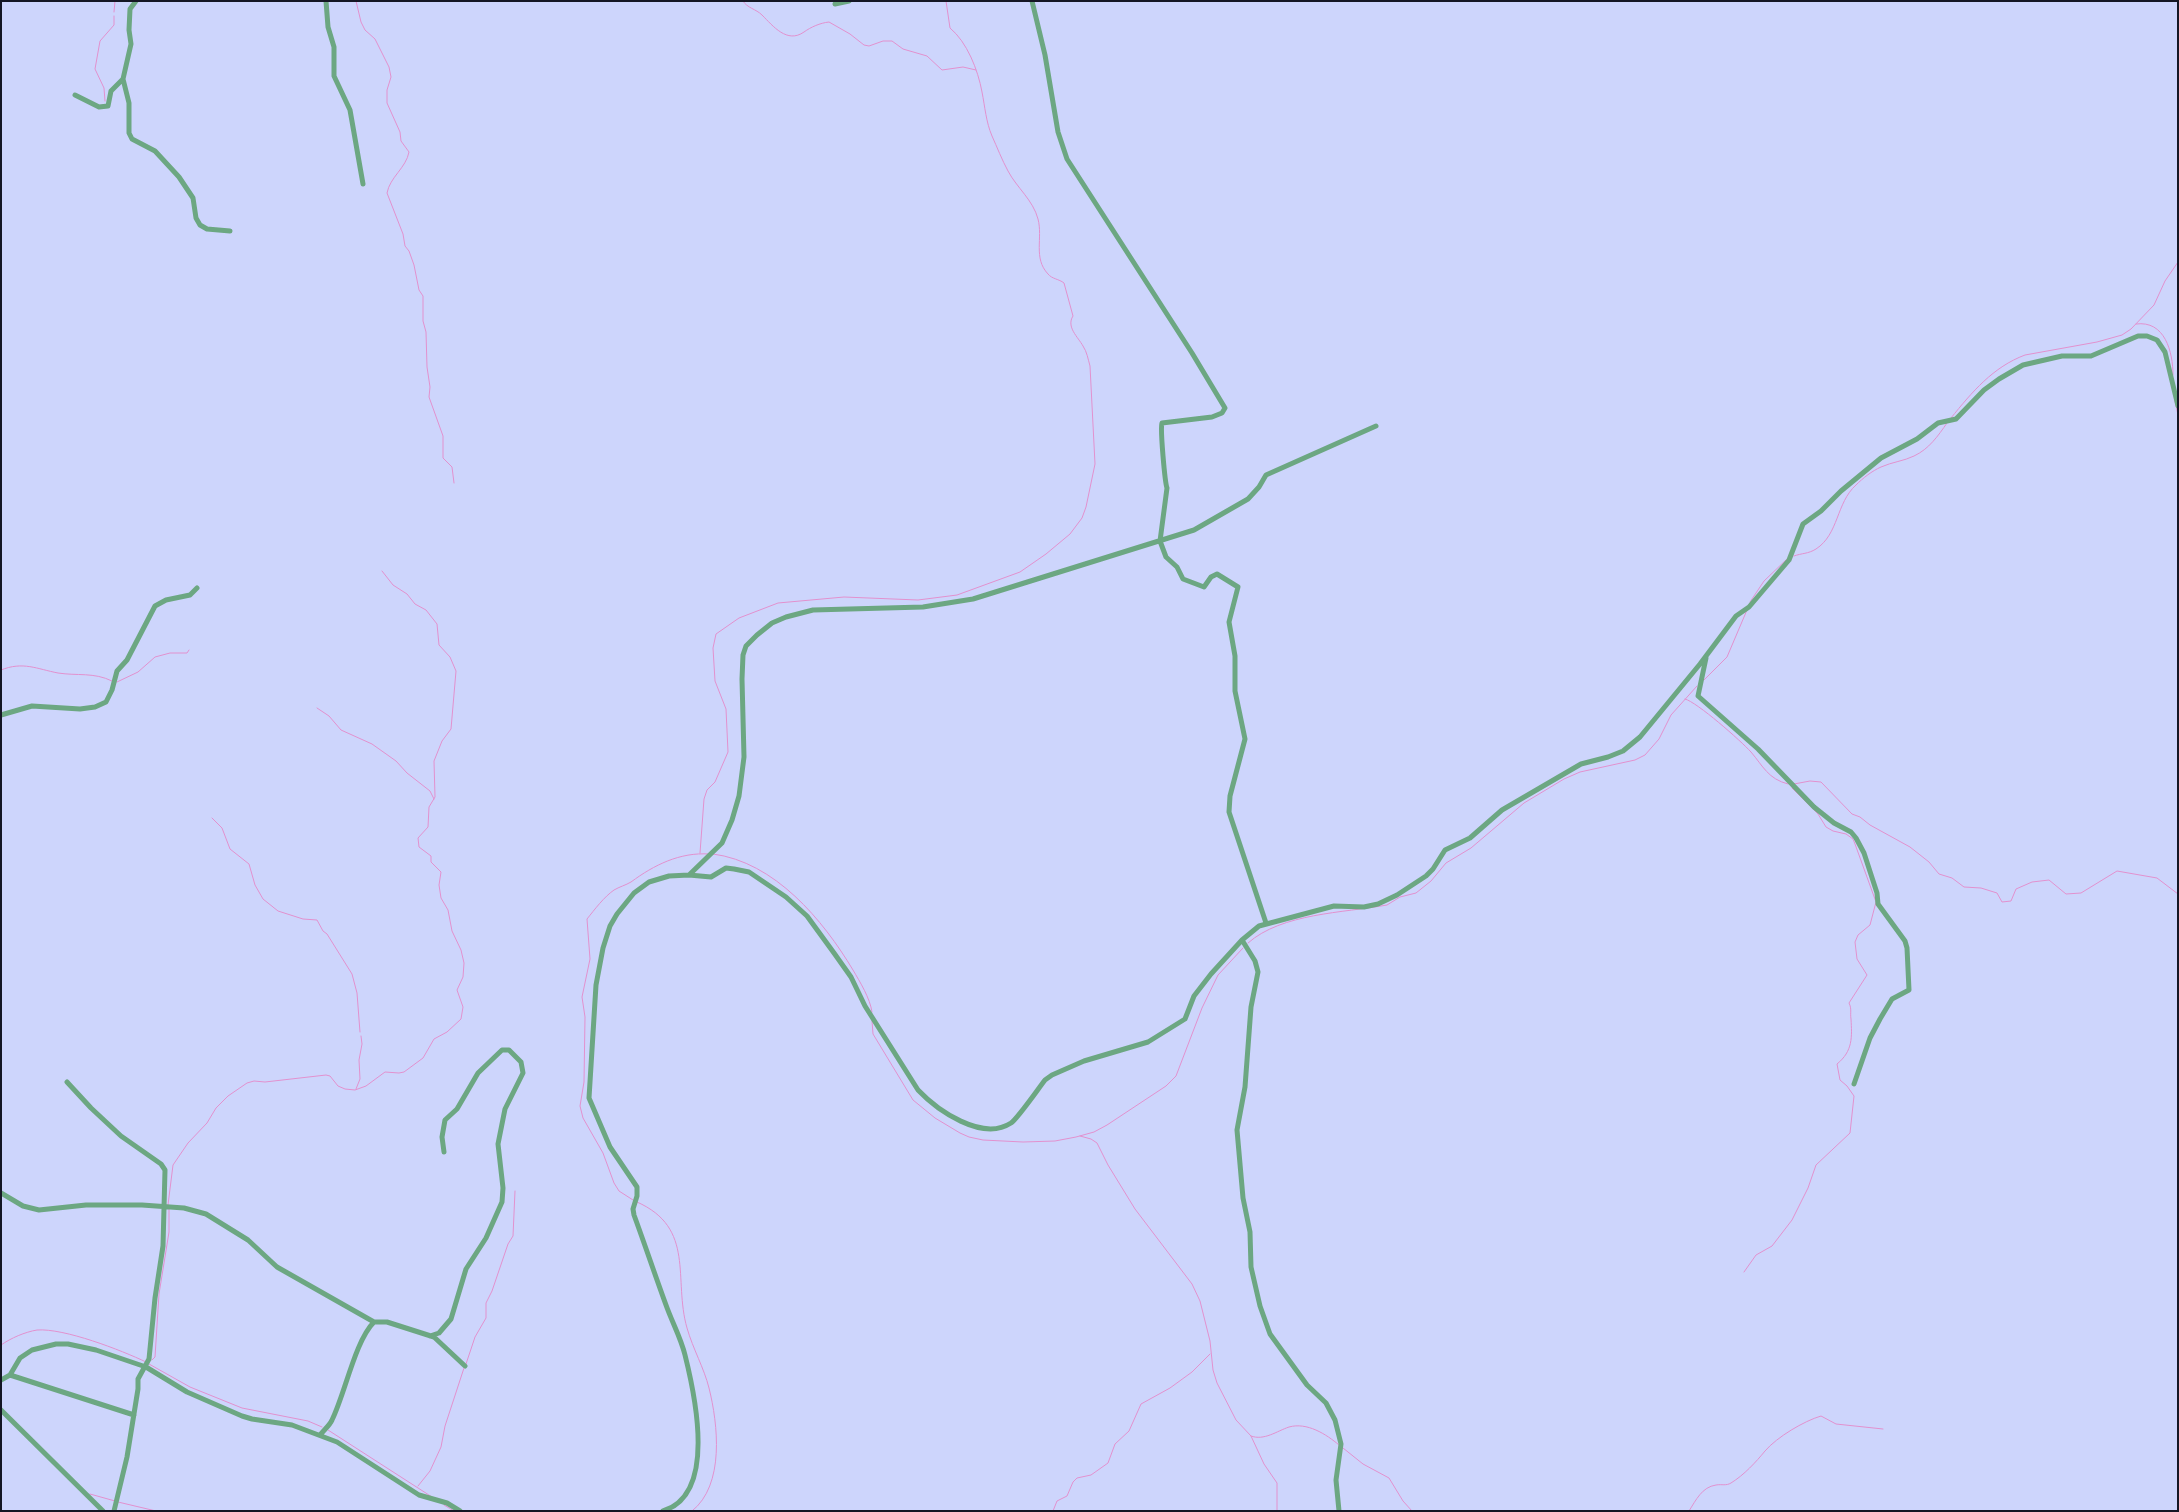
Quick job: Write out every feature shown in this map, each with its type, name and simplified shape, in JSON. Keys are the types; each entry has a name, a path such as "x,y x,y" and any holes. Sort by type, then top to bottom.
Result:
{"street":[{"path":"136,1 130,9 129,30 131,44 123,79 129,103 130,137 138,144 155,151 178,177 193,198 196,218 200,225 207,229 230,232"},
{"path":"326,1 328,27 334,47 334,76 350,110 363,184"},
{"path":"835,4 849,1"},
{"path":"1032,1 1045,55 1058,132 1067,158 1225,408 1222,413 1212,417 1162,423 1161,437 1166,473 1164,480 1167,488 1160,541 1166,557 1177,567 1183,579 1204,587 1211,576 1217,574 1238,587 1228,622 1235,656 1236,691 1245,739 1230,796 1228,812 1266,923"},
{"path":"75,95 99,108 106,108 110,104 111,91 123,79"},
{"path":"663,1511 680,1502 691,1486 696,1466 697,1436 692,1389 685,1354 632,1209 637,1196 637,1188 610,1147 589,1098 596,984 601,956 610,926 625,904 641,887 664,877 689,875 711,877 726,868 741,870 757,876 786,897 807,916 851,977 865,1006 918,1090 934,1105 955,1118 982,1128 1010,1124 1045,1080 1052,1075 1092,1058 1148,1042 1185,1019 1194,996 1242,940 1266,923 1334,906 1364,907 1378,904 1406,890 1433,869 1445,850 1464,842 1506,807 1581,764 1608,758 1628,747 1640,737 1706,657 1736,616 1749,607 1789,560 1803,524 1821,511 1841,491 1881,458 1918,439 1938,423 1956,418 1984,390 2019,367 2062,356 2092,356 2138,336 2147,336 2156,340 2166,352 2178,406"},
{"path":"689,875 717,849 732,820 743,776 743,655 751,641 772,624 786,617 813,610 923,607 973,599 1160,541 1199,528 1239,504 1254,494 1266,475 1376,426"},
{"path":"1,715 32,706 80,709 95,707 106,702 112,690 117,670 127,660 155,606 166,600 190,594 197,588"},
{"path":"1706,657 1698,696 1762,753 1814,807 1834,823 1851,832 1864,853 1877,893 1878,904 1905,941 1909,990 1892,999 1880,1019 1870,1038 1854,1084"},
{"path":"1242,940 1255,961 1258,972 1251,1007 1245,1087 1237,1130 1243,1198 1250,1232 1251,1268 1260,1306 1270,1334 1307,1385 1330,1408 1335,1420 1341,1444 1336,1480 1339,1511"},
{"path":"430,1336 439,1333 451,1319 466,1269 486,1238 502,1202 503,1188 498,1144 505,1109 522,1074 521,1062 509,1050 502,1050 481,1069 457,1109 445,1120 442,1131 444,1152"},
{"path":"67,1082 121,1136 161,1164 166,1175 163,1207 165,1223 163,1246 154,1298 149,1359 138,1379 127,1457 114,1511"},
{"path":"1,1194 23,1206 39,1210 86,1205 184,1208 206,1214 248,1240 277,1267 374,1322 387,1322 430,1336 454,1354 465,1366"},
{"path":"320,1435 332,1423 361,1344 374,1322"},
{"path":"1,1380 10,1375 25,1353 56,1344 68,1344 96,1350 146,1367 187,1392 242,1416 292,1425 320,1435 351,1451 419,1495 447,1503 460,1511"},
{"path":"10,1375 134,1415"},
{"path":"1,1410 102,1511"}],"waterway":[{"path":"114,12 115,1"},
{"path":"356,1 361,22 365,30 375,39 389,67 391,77 387,90 387,103 400,132 401,141 409,152 405,163 391,182 387,193 403,234 405,246 414,265 419,290 423,296 423,321 426,332 427,367 430,387 429,397 443,436 443,458 452,467 454,483"},
{"path":"743,1 786,35 798,35 822,23 829,22 850,34 864,45 869,46 883,41 892,41 903,49 927,56 942,70 963,67 976,70"},
{"path":"700,853 704,799 707,790 715,782 728,752 726,709 715,681 713,648 716,634 739,618 778,603 844,597 918,600 957,595 1020,572 1070,534 1082,518 1086,507 1095,464 1088,358 1072,328 1071,320 1073,316 1064,283 1050,276 1043,268 1036,212 1008,171 992,136 978,75 967,49 950,28 946,1"},
{"path":"105,101 104,88 95,69 100,41 114,25 114,16"},
{"path":"1951,418 1984,381 2013,360 2025,355 2097,342 2122,335 2131,329 2154,305 2165,281 2178,262"},
{"path":"2136,324 2146,324 2160,332 2169,348 2173,375"},
{"path":"2175,401 2178,415"},
{"path":"1794,556 1813,551 1824,543 1849,492 1856,485 1881,467 1910,458 1924,450 1933,442 1947,423"},
{"path":"1750,602 1764,581 1788,558"},
{"path":"168,1205 173,1165 188,1143 207,1123 216,1108 228,1096 247,1083 326,1075 330,1076 338,1086 355,1090 366,1086 385,1072 404,1072 423,1058 434,1039 447,1032 461,1019 463,1007 457,990 463,977 464,963 461,950 452,931 448,910 441,898 439,885 441,872 431,862 431,856 419,847 418,838 428,827 429,807 435,797 434,761 442,741 451,729 456,671 450,657 439,645 437,624 426,610 415,604 407,594 393,585 382,571"},
{"path":"1704,680 1727,657 1747,610"},
{"path":"117,682 138,672 155,657 170,653 187,653 189,650"},
{"path":"1,670 9,667 23,666 65,674 99,676 112,681"},
{"path":"1248,943 1262,933 1295,920 1387,905 1400,897 1416,893 1431,881 1446,863 1471,848 1524,803 1564,779 1580,772 1635,760 1645,755 1659,739 1671,715 1697,686"},
{"path":"1685,699 1709,714 1729,731 1775,779 1788,784"},
{"path":"317,708 329,716 341,730 372,744 396,761 407,773 430,791 434,799"},
{"path":"1794,784 1810,781 1821,782 1852,814 1910,847 1929,862 1939,874 1952,878 1964,887 1981,888 1997,893 2002,902 2011,901 2016,889 2032,882 2049,880 2066,894 2081,893 2117,871 2157,878 2178,894"},
{"path":"1744,1272 1756,1255 1772,1246 1792,1220 1808,1188 1816,1165 1850,1133 1854,1096 1840,1080 1837,1064 1849,1049 1851,1038 1851,1009 1849,1003 1867,975 1857,959 1855,942 1858,935 1870,925 1876,902 1853,839 1846,834 1826,827 1818,814 1792,788"},
{"path":"212,818 222,828 230,849 249,864 255,885 263,899 278,911 303,919 317,920 323,931 327,934 352,974 357,993 360,1032"},
{"path":"633,1200 619,1191 614,1183 603,1153 583,1118 580,1106 584,1082 585,1017 582,997 590,959 587,919 614,890 658,865 678,857 709,854"},
{"path":"713,854 736,859 757,868 795,896 812,913 841,951 864,990 872,1012"},
{"path":"872,1021 873,1034 913,1100 935,1118 960,1133 983,1140 1023,1142 1055,1141 1076,1137 1094,1132 1107,1125 1166,1086 1176,1076 1202,1008 1218,975 1243,948"},
{"path":"356,1089 360,1079 361,1036"},
{"path":"1080,1136 1097,1143 1135,1209 1192,1284 1200,1301 1210,1341 1213,1370 1217,1383 1236,1420 1251,1436 1264,1464 1277,1483 1277,1511"},
{"path":"466,1364 475,1337 486,1318 486,1303 508,1244 513,1236 515,1191"},
{"path":"637,1202 656,1213 668,1226 675,1240 679,1256 683,1310 687,1328 707,1381 715,1419 716,1453 714,1470 710,1486 703,1500 692,1511"},
{"path":"152,1360 155,1357 159,1294 169,1232 169,1209"},
{"path":"1,1345 28,1332 48,1330 77,1336 146,1362"},
{"path":"1053,1511 1057,1501 1067,1496 1073,1482 1077,1478 1091,1475 1108,1463 1115,1444 1129,1431 1141,1404 1170,1388 1192,1372 1210,1354"},
{"path":"149,1364 190,1387 242,1408 308,1421 322,1427"},
{"path":"418,1486 430,1471 441,1447 445,1426 464,1368"},
{"path":"1689,1511 1707,1488 1731,1483 1750,1468 1776,1440 1814,1418 1821,1416 1836,1424 1883,1429"},
{"path":"1251,1436 1261,1437 1289,1427 1303,1426 1322,1433 1339,1445"},
{"path":"328,1430 432,1497"},
{"path":"1343,1448 1363,1464 1389,1478 1403,1501 1412,1511"},
{"path":"90,1494 115,1501"},
{"path":"118,1502 156,1511"},
{"path":"444,1505 454,1511"}]}
